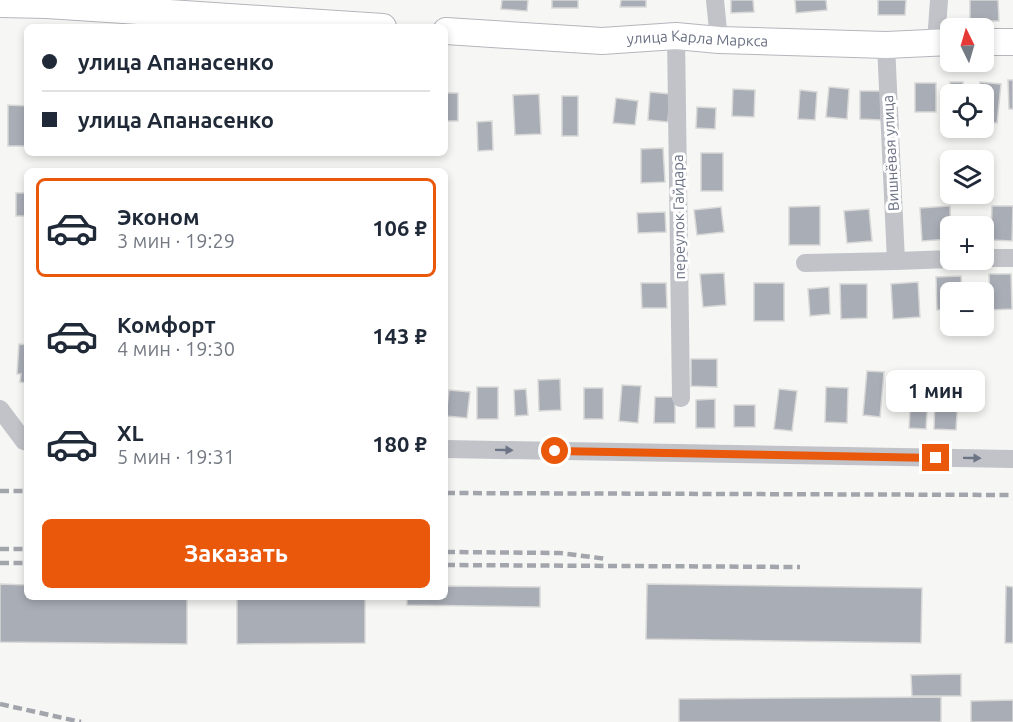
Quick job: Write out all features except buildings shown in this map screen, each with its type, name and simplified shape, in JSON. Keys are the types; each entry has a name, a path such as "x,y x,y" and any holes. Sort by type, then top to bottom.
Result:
{"street":[{"path":"715,0 719,40"},
{"path":"939,0 941,18"},
{"path":"0,4 47,3 341,24"},
{"name":"улица Карла Маркса","path":"448,31 602,41 676,36 719,40 886,45 940,42"},
{"name":"переулок Гайдара","path":"676,36 681,398"},
{"path":"994,42 1013,42"},
{"name":"Вишнёвая улица","path":"886,45 896,261"},
{"path":"994,258 1013,258"},
{"path":"805,263 940,259"},
{"path":"0,409 24,441"},
{"path":"448,449 1013,459"}],"railway":[{"path":"0,491 24,491"},
{"path":"448,493 1013,495"},
{"path":"0,549 24,549"},
{"path":"448,552 560,553 607,559"},
{"path":"0,563 24,563"},
{"path":"448,565 800,567"},
{"path":"0,704 81,722"}],"route":[{"path":"555,451 936,458"}]}
